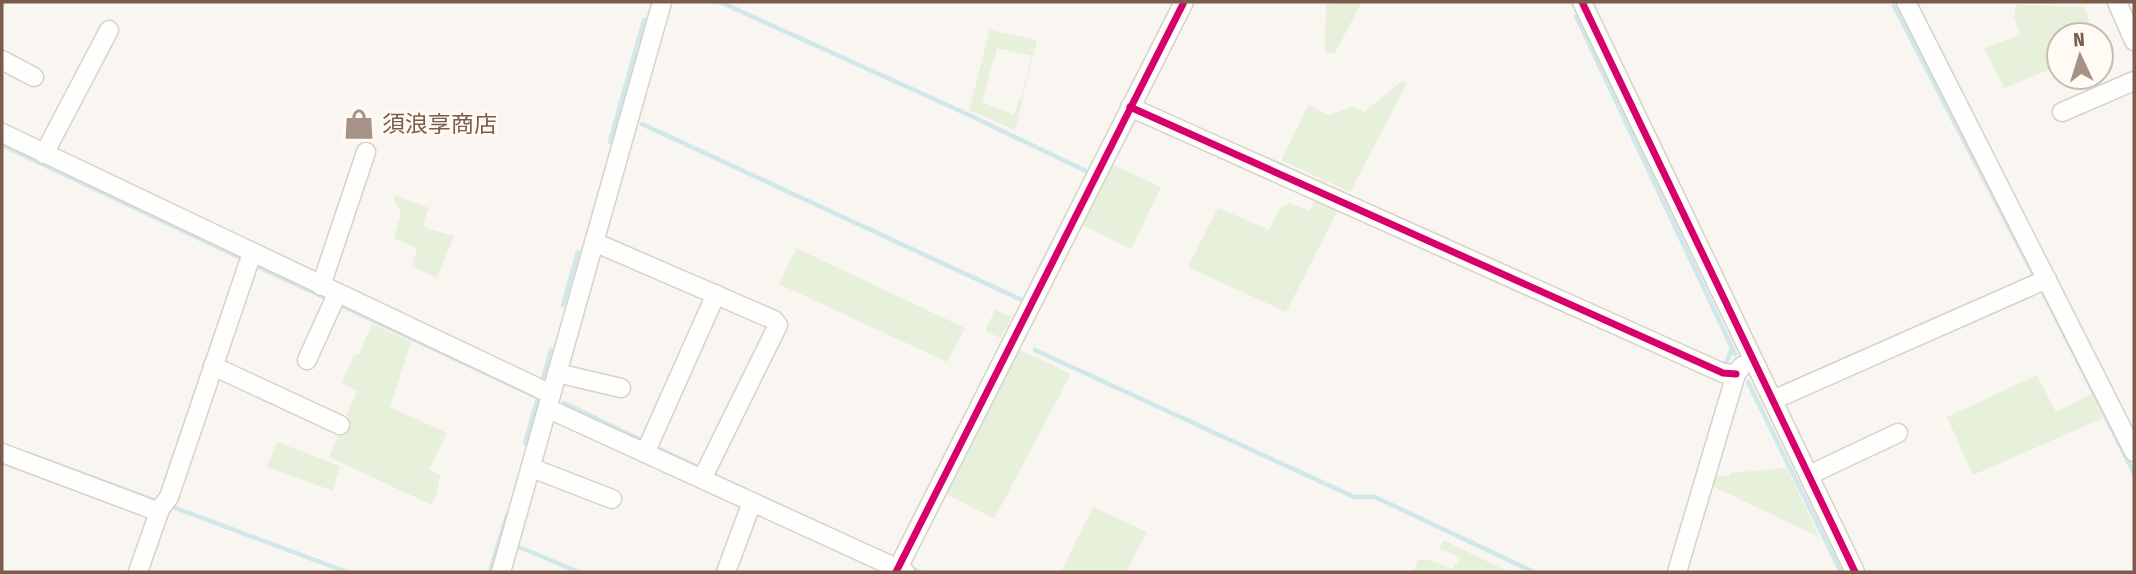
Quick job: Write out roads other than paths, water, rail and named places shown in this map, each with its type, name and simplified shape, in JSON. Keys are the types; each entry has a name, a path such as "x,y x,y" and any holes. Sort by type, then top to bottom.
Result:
{"street":[{"path":"501,572 531,468 545,396 557,373 662,2"},
{"path":"2,133 250,259 329,290 545,396 645,453 900,567 1184,2"},
{"path":"1582,2 1855,572"},
{"path":"1906,2 2041,282 2134,452"},
{"path":"2134,2 2115,2 2134,41"},
{"path":"44,154 109,30"},
{"path":"2,60 34,77"},
{"path":"2062,112 2134,81"},
{"path":"1133,102 1730,374"},
{"path":"307,360 366,152"},
{"path":"594,242 774,320 778,325 702,479"},
{"path":"138,572 250,259"},
{"path":"1773,400 2041,282"},
{"path":"645,453 716,294"},
{"path":"1677,572 1730,374 1751,355"},
{"path":"213,366 340,425"},
{"path":"557,373 621,388"},
{"path":"1809,475 1898,433"},
{"path":"2,453 163,506"},
{"path":"531,468 612,499"},
{"path":"726,572 752,502"}],"waterway":[{"path":"720,2 1090,173"},
{"path":"1894,6 2036,279"},
{"path":"1576,16 1735,354"},
{"path":"610,142 644,20"},
{"path":"642,124 1024,301"},
{"path":"2,145 245,260"},
{"path":"1257,155 1281,165"},
{"path":"563,305 578,252"},
{"path":"252,264 330,300"},
{"path":"2040,286 2134,473"},
{"path":"338,304 541,399"},
{"path":"1720,363 1725,365 1732,349"},
{"path":"541,386 551,350"},
{"path":"1035,350 1354,497 1375,497 1534,572"},
{"path":"1748,382 1841,572"},
{"path":"525,443 538,398"},
{"path":"564,403 645,442"},
{"path":"653,446 702,469"},
{"path":"32,455 159,502"},
{"path":"710,473 746,490"},
{"path":"170,506 347,572"},
{"path":"490,572 507,515"},
{"path":"519,547 579,572"},
{"path":"909,567 920,572"}],"place":[{"name":"須浪享商店","path":"359,124"}]}
